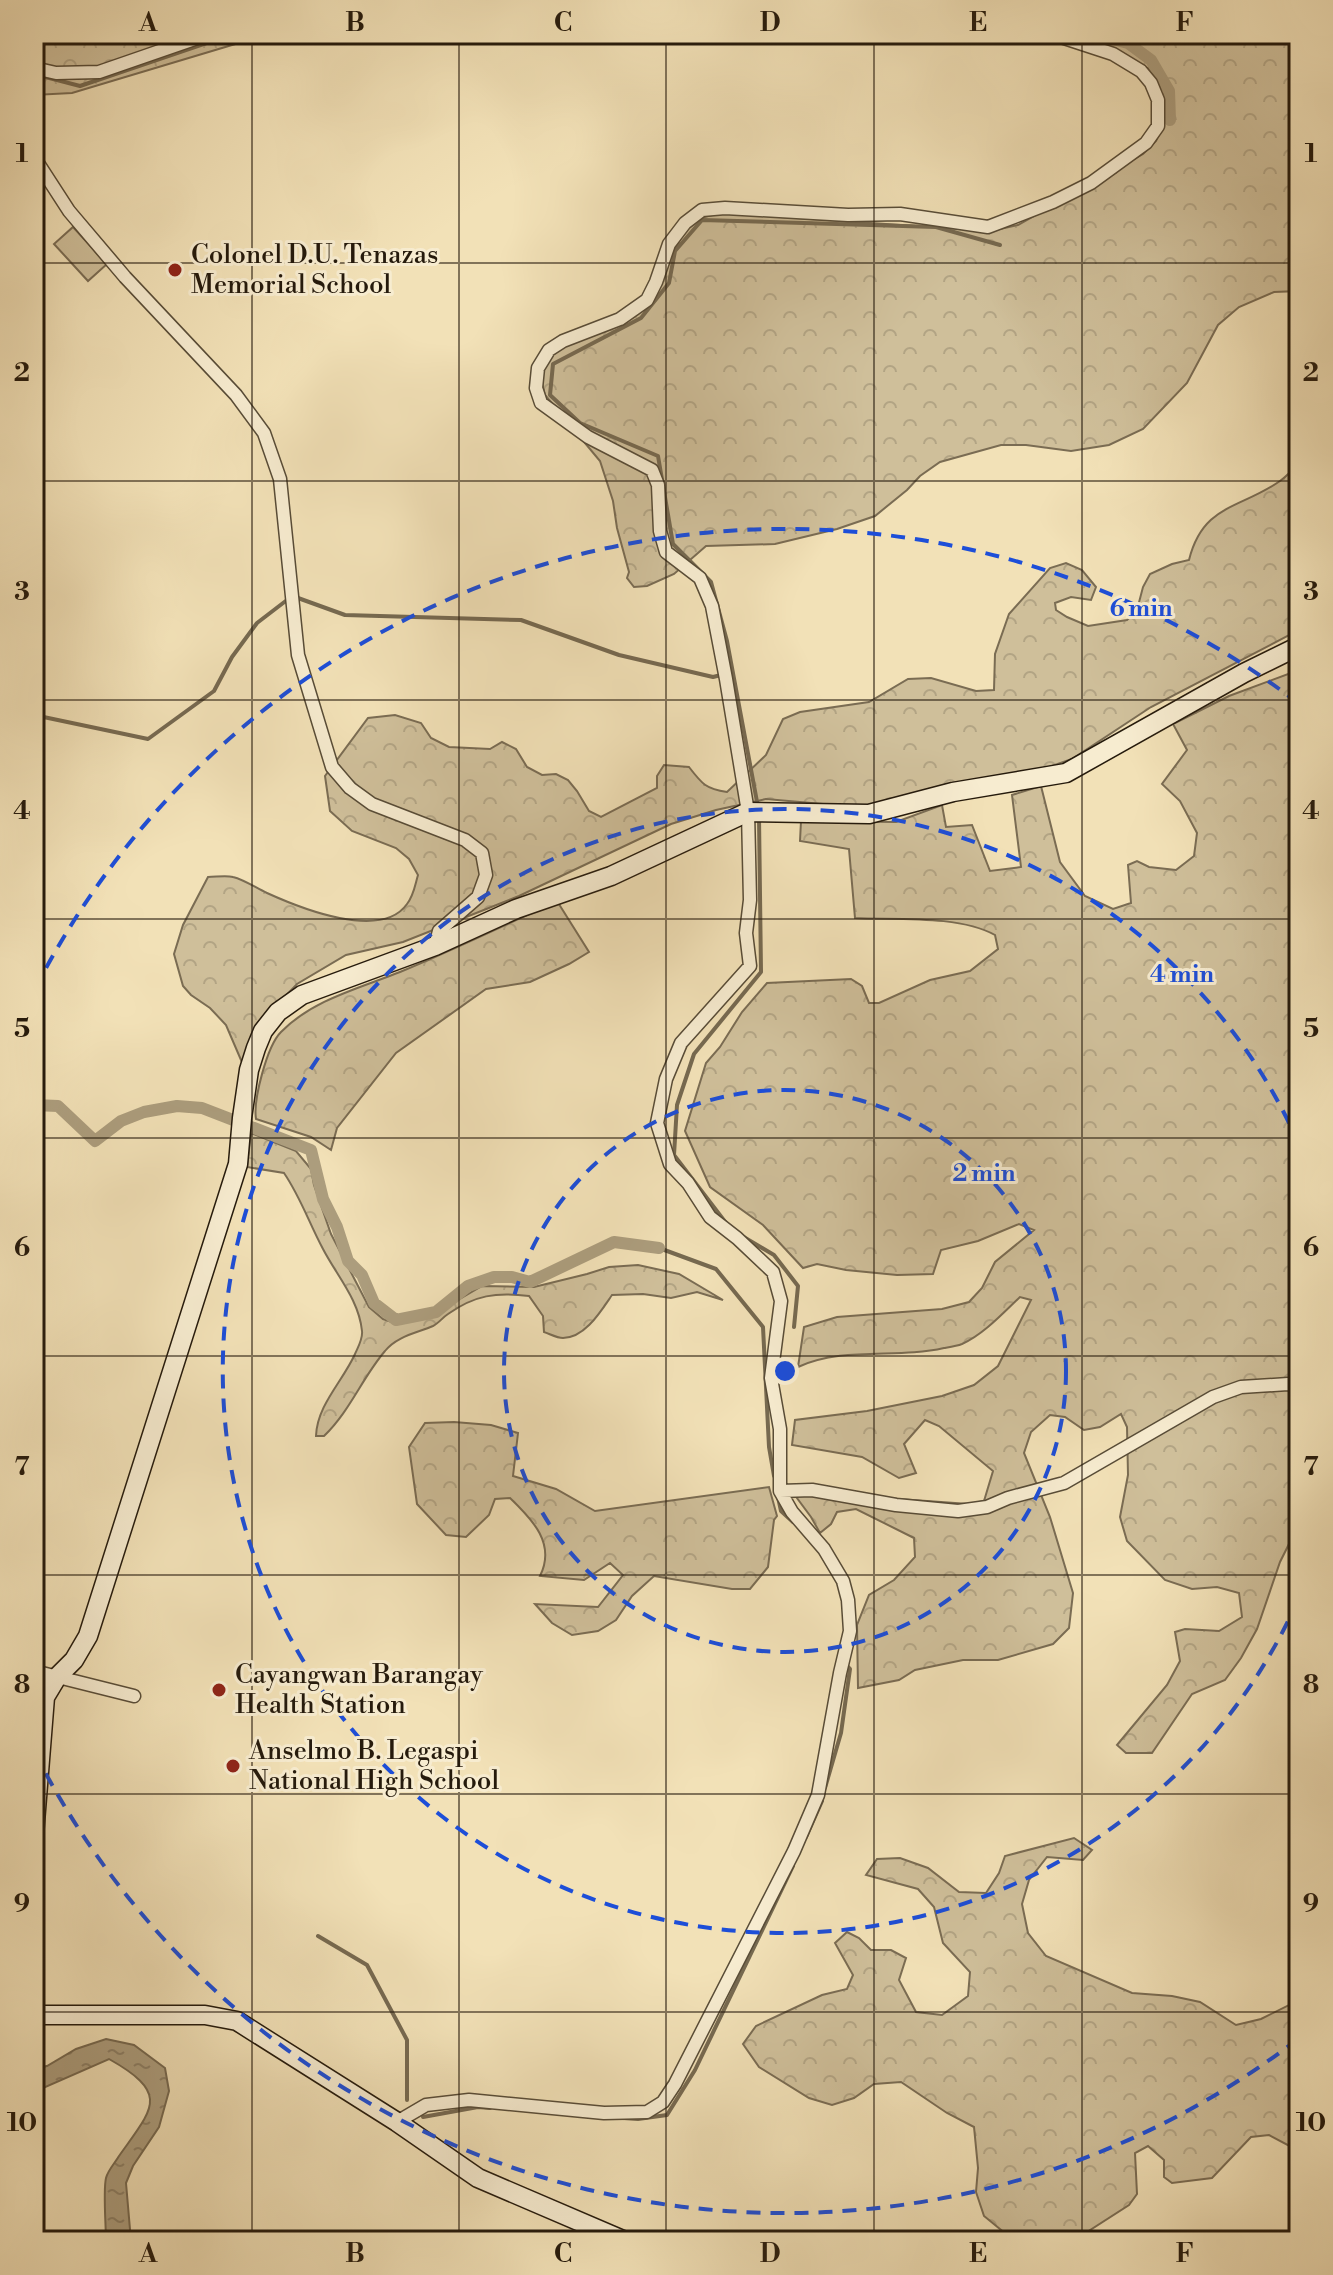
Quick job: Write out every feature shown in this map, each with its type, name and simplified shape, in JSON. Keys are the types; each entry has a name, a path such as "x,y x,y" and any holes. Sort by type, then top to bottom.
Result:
{"street":[{"path":"34,68 56,73 99,72 209,34"},
{"path":"397,2122 426,2105 469,2100 604,2113 647,2112 663,2102 794,1851 818,1795 850,1631 843,1581 824,1549 792,1512 780,1491 780,1429 771,1378 781,1301 773,1272 710,1217 688,1183 670,1164 657,1123 666,1079 681,1043 750,966 746,933 750,900 748,812 712,606 700,578 666,552 660,531 658,485 652,470 588,437 541,403 536,388 538,368 549,350 563,341 620,319 647,300 669,244 685,223 702,210 725,208 848,215 900,214 988,227 1053,202 1091,183 1146,143 1158,126 1158,100 1151,83 1141,71 1113,54 1052,34"},
{"path":"34,157 69,211 125,277 236,395 264,433 280,479 298,655 332,767 350,788 372,804 465,840 482,853 486,875 478,897 439,931 435,946"},
{"path":"34,1835 45,1697 88,1636 238,1164 249,1070 263,1031 278,1012 302,995 435,946 516,909 611,876 748,812 869,814 953,792 1066,773 1244,673 1299,646"},
{"path":"780,1491 812,1490 896,1505 958,1511 987,1507 1064,1483 1213,1397 1241,1387 1299,1386"},
{"path":"34,1671 134,1696"},
{"path":"34,2015 205,2015 237,2021 397,2122 478,2178 625,2241"}],"green space":[{"path":"66,34 261,34 72,93 34,95 34,37 53,38"},
{"path":"1069,34 1299,34 1299,291 1274,292 1239,307 1218,325 1187,383 1143,429 1109,445 1071,451 1001,445 940,462 875,516 775,544 706,546 674,574 647,586 634,587 627,578 629,572 613,501 600,461 545,395 543,370 555,351 647,304 686,228 696,219 721,213 991,231 1018,225 1143,154 1156,141 1162,128 1164,91 1150,69"},
{"path":"73,227 107,264 88,281 54,244"},
{"path":"1299,464 1299,630 1151,707 1072,759 1014,779 868,808 766,799 671,824 519,896 403,942 346,955 297,984 269,1013 244,1067 226,1025 183,986 174,954 183,925 208,877 237,878 319,913 360,921 395,915 407,904 418,875 409,859 396,848 352,831 330,811 325,776 368,718 395,715 421,723 431,738 449,747 490,749 502,742 516,749 527,767 542,775 556,774 568,780 589,811 601,817 657,788 657,776 664,765 689,767 705,785 727,792 766,755 783,719 800,712 869,702 908,679 931,678 976,691 994,690 995,654 1009,614 1050,568 1066,563 1082,570 1096,587 1091,600 1071,597 1055,603 1056,610 1088,626 1127,620 1137,610 1150,574 1189,560 1195,542 1213,518 1280,481"},
{"path":"1299,670 1299,1531 1293,1536 1280,1562 1257,1629 1225,1680 1192,1694 1152,1753 1126,1753 1117,1745 1167,1685 1180,1661 1175,1632 1185,1629 1219,1631 1242,1617 1239,1593 1217,1587 1192,1589 1165,1580 1127,1541 1120,1517 1128,1475 1127,1427 1121,1414 1100,1427 1084,1430 1065,1417 1050,1415 1031,1432 1024,1453 1050,1517 1073,1593 1069,1628 1053,1644 998,1660 963,1660 915,1670 899,1680 858,1688 857,1625 869,1595 894,1580 915,1557 914,1538 856,1509 837,1512 831,1524 820,1533 794,1494 834,1499 885,1498 969,1504 984,1501 993,1471 939,1426 925,1420 904,1444 916,1473 899,1478 862,1457 792,1445 795,1420 867,1411 942,1396 974,1385 998,1366 1031,1300 1020,1297 986,1329 958,1345 908,1353 834,1357 798,1367 804,1327 837,1317 942,1309 969,1302 982,1288 995,1262 1034,1230 1019,1224 978,1241 941,1250 933,1274 897,1275 817,1264 803,1268 763,1225 710,1187 685,1131 706,1063 767,983 851,979 862,986 869,1003 879,1003 930,980 970,971 998,949 995,935 964,924 855,918 849,849 800,841 801,821 896,822 942,805 946,827 972,825 990,871 1021,867 1012,795 1041,786 1060,862 1085,896 1113,909 1131,903 1128,865 1137,861 1149,867 1176,870 1194,856 1197,833 1180,801 1162,784 1187,750 1173,724 1229,696"},
{"path":"557,901 589,952 530,982 486,989 396,1053 337,1128 331,1150 311,1137 256,1119 257,1099 266,1061 276,1039 293,1021 337,996 420,964"},
{"path":"251,1133 296,1151 311,1169 331,1234 369,1307 383,1319 398,1324 427,1318 482,1286 534,1287 609,1267 638,1265 679,1274 723,1300 697,1292 671,1298 643,1294 612,1295 585,1329 563,1338 544,1332 543,1316 529,1296 506,1294 477,1299 433,1326 401,1338 390,1346 333,1426 324,1436 316,1436 321,1414 360,1343 360,1320 352,1299 284,1173 247,1167"},
{"path":"425,1423 491,1425 518,1433 513,1476 556,1489 595,1511 769,1487 777,1516 768,1567 750,1589 732,1589 654,1576 632,1596 616,1620 598,1631 572,1635 552,1623 535,1604 598,1607 623,1575 610,1563 584,1580 540,1576 544,1564 544,1543 534,1524 510,1498 495,1499 489,1515 466,1537 446,1535 417,1504 409,1447"},
{"path":"1074,1838 1092,1850 1083,1860 1047,1857 1029,1880 1022,1904 1028,1933 1046,1956 1132,1993 1200,2002 1236,2025 1261,2019 1299,2000 1299,2151 1269,2135 1251,2137 1212,2178 1172,2183 1164,2177 1164,2160 1148,2146 1135,2153 1137,2194 1129,2205 1073,2241 1021,2241 1011,2238 984,2216 976,2192 978,2168 974,2127 901,2082 874,2084 854,2098 832,2105 809,2098 759,2067 743,2044 756,2026 822,1995 847,1989 853,1975 835,1943 847,1932 871,1950 891,1950 906,1958 899,1980 916,2012 942,2015 968,1996 970,1972 943,1943 934,1907 918,1889 866,1875 877,1859 900,1858 928,1868 959,1892 986,1893 999,1873 1005,1856"}],"water":[{"path":"106,2039 134,2045 165,2068 169,2091 159,2127 133,2166 126,2183 131,2241 106,2241 105,2184 110,2169 147,2113 150,2103 142,2082 109,2059 34,2092 34,2068 47,2066 76,2049"}],"waterway":[{"path":"34,74 80,86 233,34"},
{"path":"1093,34 1128,43 1151,60 1169,91 1170,120"},
{"path":"758,807 727,641 711,582 673,544 658,456 580,423 550,395 553,364 641,318 669,283 675,251 702,220 936,227 1000,245"},
{"path":"298,598 345,615 521,620 619,655 713,677 721,675"},
{"path":"34,715 148,739 214,691 232,657 257,623 287,600"},
{"path":"726,1223 674,1155 677,1105 694,1054 761,972 759,817"},
{"path":"34,1105 58,1106 95,1141 121,1121 144,1112 177,1106 202,1108 311,1150 323,1199 337,1227 348,1261 362,1275 374,1303 396,1320 436,1312 468,1286 494,1277 512,1277 530,1282 614,1242 659,1248"},
{"path":"742,1236 774,1255 798,1286 794,1327"},
{"path":"659,1248 716,1269 763,1327 769,1447 774,1476"},
{"path":"778,1497 781,1511 793,1522"},
{"path":"825,1788 841,1733 850,1669 846,1665"},
{"path":"806,1837 822,1801"},
{"path":"623,2118 667,2115 695,2070 793,1866"},
{"path":"318,1936 367,1965 407,2040 407,2100"},
{"path":"423,2117 478,2107 490,2108"}],"place":[{"name":"Colonel D.U. Tenazas Memorial School","path":"175,270"},
{"name":"Cayangwan Barangay Health Station","path":"219,1690"},
{"name":"Anselmo B. Legaspi National High School","path":"233,1766"}]}
